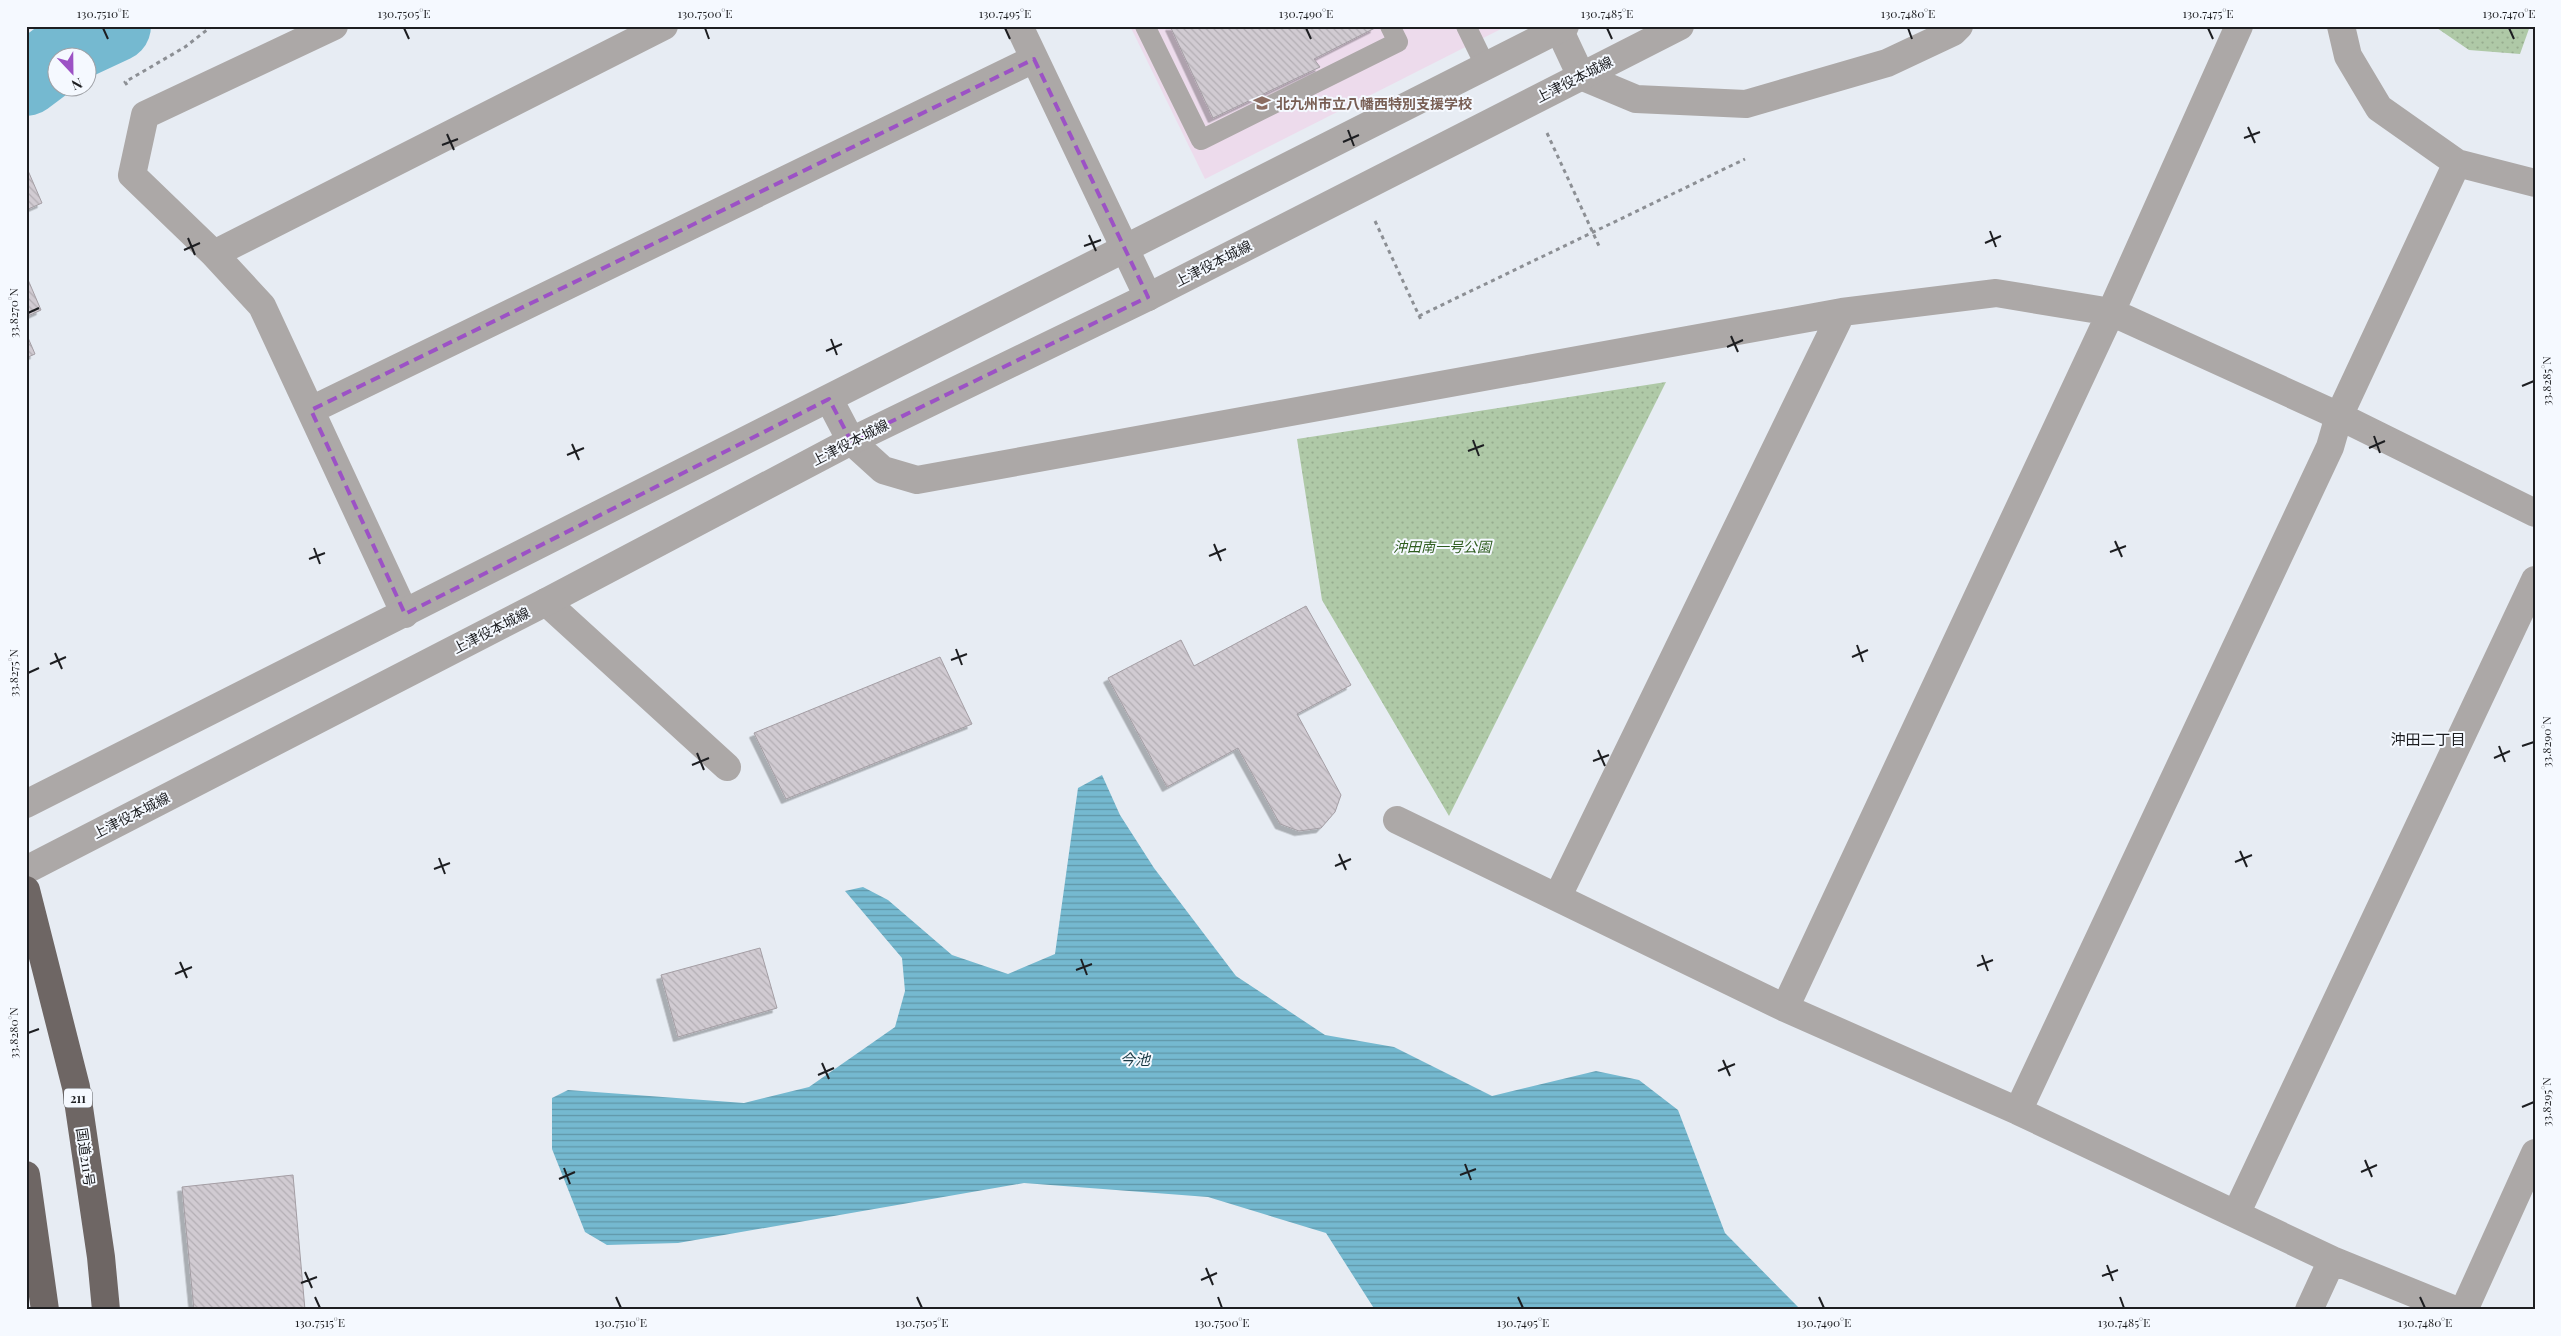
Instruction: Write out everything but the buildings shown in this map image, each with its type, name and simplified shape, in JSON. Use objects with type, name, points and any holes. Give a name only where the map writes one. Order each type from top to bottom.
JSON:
[{"type":"highway","name":"国道211号","points":[[26,890],[76,1087],[101,1256],[106,1310]]},
{"type":"highway","points":[[26,1175],[45,1310]]},
{"type":"street","points":[[334,26],[306,33],[145,116],[132,175],[214,254],[262,306],[405,614]]},
{"type":"street","points":[[214,254],[664,26]]},
{"type":"street","points":[[1019,26],[1148,297]]},
{"type":"street","name":"上津役本城線","points":[[26,870],[546,602],[851,441],[1148,297],[1680,26]]},
{"type":"street","points":[[26,804],[1562,28],[1581,76],[1636,99],[1746,104],[1887,63],[1953,32],[1959,26]]},
{"type":"street","points":[[1785,1008],[2112,312],[2239,26]]},
{"type":"street","points":[[2341,26],[2348,56],[2379,108],[2457,163],[2517,180],[2535,183]]},
{"type":"street","points":[[311,410],[1034,59]]},
{"type":"street","points":[[2018,1111],[2330,447],[2339,416],[2457,163]]},
{"type":"street","points":[[829,399],[851,441],[884,470],[917,480],[1842,312],[1996,293],[2112,312],[2339,416],[2535,513]]},
{"type":"street","points":[[1558,896],[1842,312]]},
{"type":"street","points":[[2236,1214],[2535,580]]},
{"type":"street","points":[[546,602],[727,766]]},
{"type":"street","points":[[1397,820],[1558,896],[1785,1008],[2018,1111],[2332,1260],[2455,1310]]},
{"type":"street","points":[[2464,1310],[2535,1153]]},
{"type":"street","points":[[2309,1310],[2332,1260]]},
{"type":"lane","points":[[1144,26],[1201,140],[1398,42],[1390,26]]},
{"type":"lane","points":[[1466,26],[1486,67]]},
{"type":"path","points":[[1547,133],[1599,246]]},
{"type":"path","points":[[1419,316],[1745,158]]},
{"type":"path","points":[[1374,220],[1422,322]]},
{"type":"highlighted area","points":[[1034,59],[1148,297],[851,441],[829,399],[405,614],[311,410]]},
{"type":"shaded area","name":"北九州市立八幡西特別支援学校","points":[[1130,26],[1507,26],[1205,179]]},
{"type":"green space","points":[[2434,26],[2530,26],[2520,54],[2469,50]]},
{"type":"green space","name":"沖田南一号公園","points":[[1666,382],[1449,816],[1322,600],[1297,439]]},
{"type":"water","name":"今池","points":[[1102,775],[1120,815],[1154,868],[1236,976],[1325,1035],[1394,1047],[1492,1096],[1596,1071],[1639,1080],[1678,1110],[1725,1233],[1801,1310],[1375,1310],[1326,1233],[1208,1197],[1024,1183],[678,1243],[607,1245],[585,1232],[552,1149],[552,1098],[568,1090],[744,1103],[809,1087],[895,1027],[905,991],[902,958],[845,891],[863,887],[888,900],[952,955],[1008,974],[1055,954],[1078,788]]},
{"type":"waterway","points":[[26,80],[70,47],[115,26]]},
{"type":"place","name":"北九州市立八幡西特別支援学校","points":[[1262,103]]},
{"type":"district","name":"沖田二丁目","points":[[2428,739]]}]
